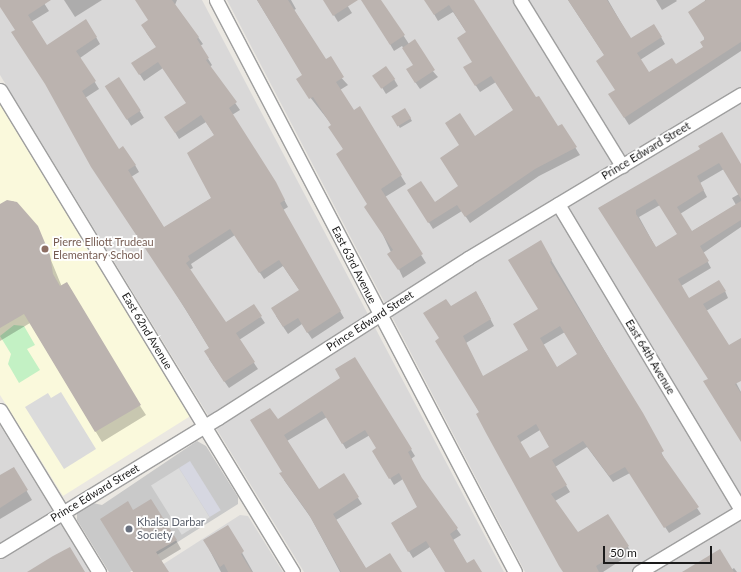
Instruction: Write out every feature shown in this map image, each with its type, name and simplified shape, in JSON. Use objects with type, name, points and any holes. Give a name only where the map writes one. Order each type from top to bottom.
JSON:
[{"type":"street","name":"East 63rd Avenue","points":[[216,0],[515,572]]},
{"type":"street","points":[[520,0],[622,166]]},
{"type":"street","name":"East 62nd Avenue","points":[[0,90],[293,572]]},
{"type":"street","name":"Prince Edward Street","points":[[0,551],[205,426],[558,204],[741,94]]},
{"type":"street","name":"East 64th Avenue","points":[[558,204],[741,510]]},
{"type":"street","points":[[0,410],[99,572]]},
{"type":"street","points":[[639,572],[741,510]]},
{"type":"shaded area","points":[[0,0],[202,0],[504,572],[304,572],[0,75]]},
{"type":"shaded area","points":[[227,0],[741,0],[741,572],[525,572]]},
{"type":"shaded area","name":"Pierre Elliott Trudeau Elementary School","points":[[0,103],[192,415],[63,496],[0,395]]},
{"type":"shaded area","points":[[61,392],[96,449],[64,469],[25,407],[48,393],[51,398]]},
{"type":"shaded area","points":[[0,425],[67,534],[90,572],[0,572]]},
{"type":"shaded area","points":[[197,441],[206,446],[238,497],[238,504],[130,572],[109,572],[77,520],[77,513],[93,503],[102,505]]},
{"type":"shaded area","points":[[190,461],[221,510],[210,517],[179,468]]},
{"type":"shaded area","points":[[179,468],[210,517],[182,535],[151,485]]},
{"type":"shaded area","points":[[240,515],[248,516],[283,572],[151,572]]},
{"type":"green space","points":[[14,325],[24,326],[35,345],[27,349],[40,370],[19,383],[8,364],[11,354],[0,336]]},
{"type":"building","points":[[0,0],[51,0],[28,15],[47,45],[86,19],[97,37],[76,51],[96,81],[82,91],[119,149],[123,146],[136,165],[128,170],[164,227],[211,198],[187,153],[214,135],[201,115],[175,133],[164,117],[186,103],[158,62],[139,75],[131,63],[156,47],[141,25],[148,20],[135,0],[172,0],[199,37],[197,39],[209,58],[206,60],[237,102],[229,108],[276,182],[285,200],[280,203],[341,311],[307,333],[298,318],[283,327],[271,308],[299,290],[279,260],[259,273],[230,229],[188,256],[190,260],[186,263],[226,322],[254,304],[262,316],[236,333],[255,362],[224,382],[204,351],[209,348],[186,310],[91,167],[45,84],[11,32],[15,30],[0,7]]},
{"type":"building","points":[[257,0],[288,0],[326,59],[331,56],[344,77],[336,82],[354,110],[360,106],[402,175],[381,189],[423,254],[398,270],[387,254],[393,250],[364,207],[367,204],[336,154],[343,149],[328,127],[331,125],[313,97],[309,99],[296,79],[302,75]]},
{"type":"building","points":[[323,0],[358,0],[333,16]]},
{"type":"building","points":[[361,0],[381,0],[405,35],[390,45]]},
{"type":"building","points":[[424,0],[474,0],[536,97],[539,96],[558,126],[562,124],[577,147],[535,169],[465,217],[457,205],[428,223],[407,190],[421,181],[435,202],[458,186],[440,158],[459,145],[445,123],[460,113],[475,136],[513,110],[491,76],[475,86],[463,67],[472,62],[457,38],[466,32],[449,5],[434,15]]},
{"type":"building","points":[[568,0],[607,0],[631,38],[654,24],[662,37],[637,53],[649,72],[672,58],[676,64],[703,47],[700,42],[705,39],[688,12],[706,0],[741,0],[741,42],[624,118],[608,94],[615,90],[596,61],[604,55]]},
{"type":"building","points":[[415,39],[435,70],[415,83],[406,69],[413,65],[402,48]]},
{"type":"building","points":[[386,66],[395,79],[381,89],[372,76]]},
{"type":"building","points":[[119,77],[141,111],[127,120],[105,86]]},
{"type":"building","points":[[405,108],[411,118],[397,127],[391,116]]},
{"type":"building","points":[[722,132],[741,164],[741,199],[719,163],[697,176],[704,190],[677,207],[692,231],[741,201],[741,220],[700,246],[709,261],[678,279],[689,298],[719,280],[726,291],[703,304],[729,345],[741,338],[741,381],[735,384],[741,393],[741,442],[703,381],[708,379],[598,208],[700,149],[698,146]],"holes":[[[655,199],[677,234],[656,247],[636,214],[636,210]]]},
{"type":"building","points":[[7,200],[17,202],[38,226],[50,255],[53,274],[60,286],[67,282],[141,405],[95,432],[24,314],[0,328],[0,204]]},
{"type":"building","points":[[541,240],[552,260],[550,262],[643,413],[664,451],[661,453],[699,507],[664,528],[625,467],[609,476],[583,441],[552,460],[567,485],[551,494],[578,532],[608,514],[629,546],[596,566],[599,572],[563,572],[476,414],[479,412],[435,341],[439,338],[423,313],[446,299],[451,306],[476,291],[491,319],[463,336],[483,376],[528,350],[513,324],[538,309],[508,260]],"holes":[[[560,326],[577,354],[557,367],[540,338]],[[536,424],[549,447],[530,458],[517,436]]]},
{"type":"building","points":[[355,357],[412,449],[408,452],[422,478],[458,528],[450,534],[467,563],[474,559],[482,572],[445,572],[426,541],[408,552],[391,523],[417,507],[399,473],[389,479],[372,451],[376,448],[365,430],[342,444],[322,411],[284,435],[319,489],[344,473],[359,497],[333,514],[366,568],[390,553],[402,572],[341,572],[308,513],[279,473],[282,472],[250,420],[270,408],[278,419],[340,378],[335,369]]},
{"type":"building","points":[[14,467],[28,490],[0,508],[0,475]]},
{"type":"building","name":"Khalsa Darbar Society","points":[[151,499],[177,540],[156,552],[169,572],[133,572],[100,519],[128,501],[133,510]]},
{"type":"building","points":[[228,525],[244,551],[241,554],[252,572],[228,572],[224,564],[220,567],[203,540]]},
{"type":"building","points":[[70,547],[85,572],[27,572],[53,556]]},
{"type":"building","points":[[720,549],[734,572],[682,572]]},
{"type":"place","name":"Pierre Elliott Trudeau Elementary School","points":[[45,249]]},
{"type":"place","name":"Khalsa Darbar Society","points":[[129,529]]}]
